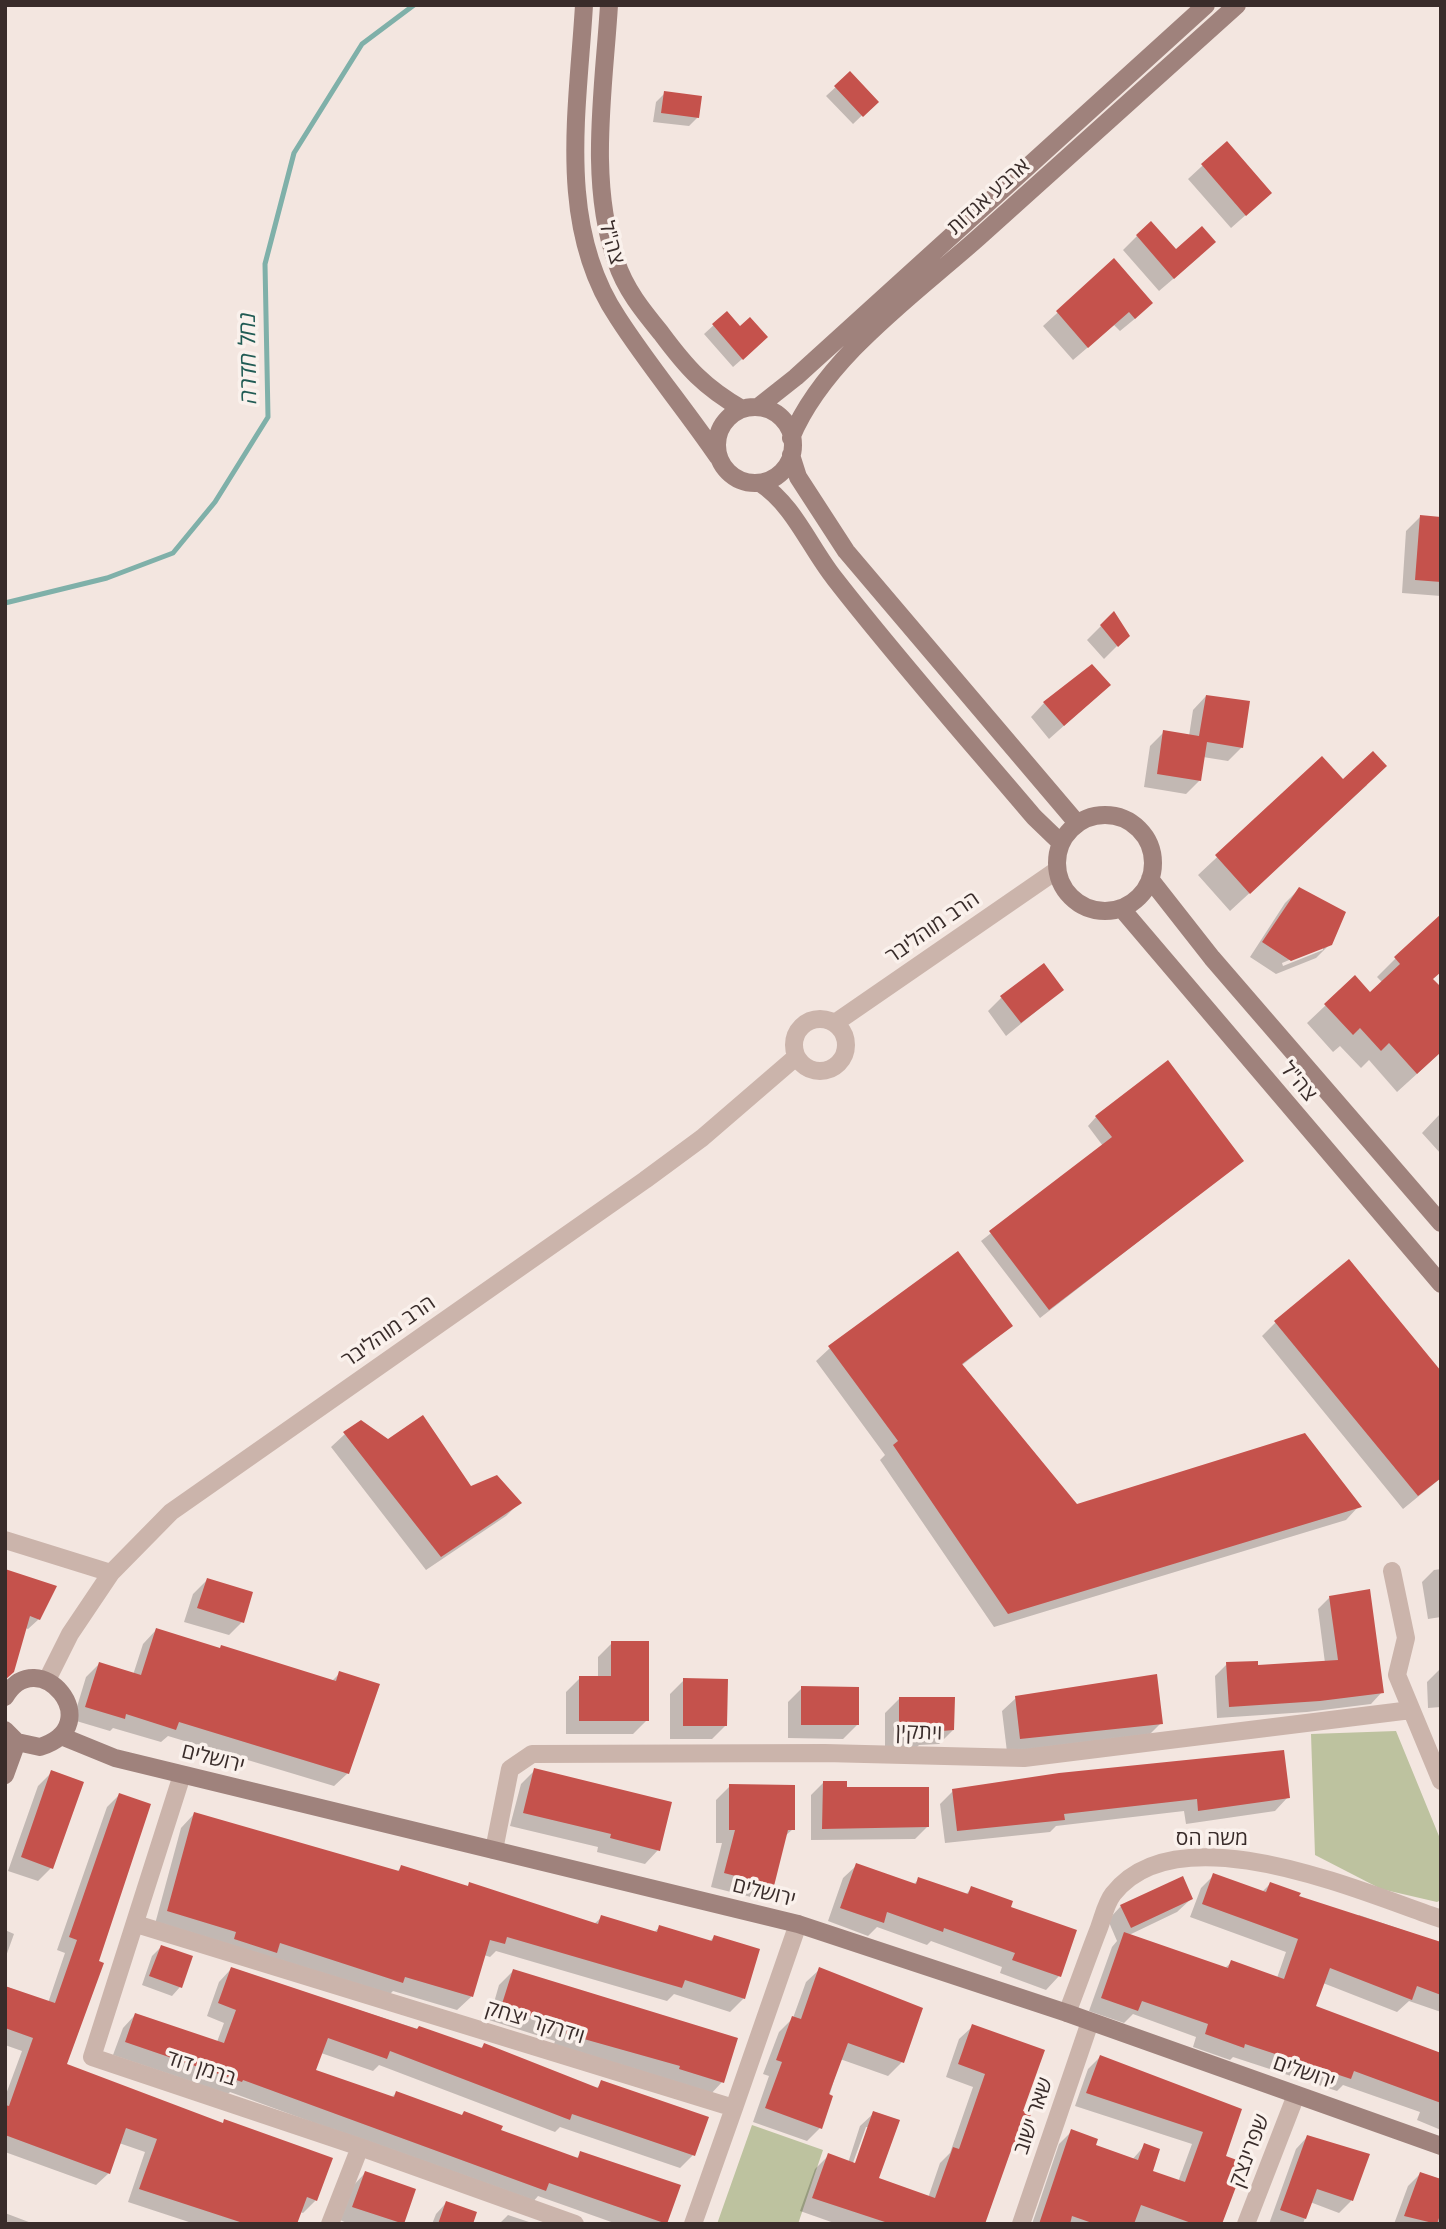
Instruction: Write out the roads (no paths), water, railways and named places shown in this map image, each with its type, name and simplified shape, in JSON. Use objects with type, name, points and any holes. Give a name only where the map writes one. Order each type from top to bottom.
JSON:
[{"type":"main road","name":"צה\"ל","points":[[584,5],[575,148],[576,195],[584,236],[598,280],[616,317],[718,457]]},
{"type":"main road","name":"צה\"ל","points":[[609,5],[601,187],[616,262],[634,299],[693,375],[711,391],[750,408]]},
{"type":"main road","name":"ארבע אגדות","points":[[750,408],[796,377],[1206,5]]},
{"type":"main road","name":"ארבע אגדות","points":[[791,447],[802,411],[821,386],[879,326],[1237,5]]},
{"type":"main road","points":[[791,447],[778,475],[760,482],[741,481],[731,475],[718,457],[719,433],[724,422],[750,408],[775,413],[784,421],[791,447],[798,477],[846,551],[1077,823]]},
{"type":"main road","points":[[760,482],[779,498],[833,577],[870,623],[1034,817],[1061,843]]},
{"type":"main road","points":[[1099,815],[1112,816],[1134,825],[1149,845],[1152,867],[1150,879],[1139,897],[1121,908],[1107,911],[1080,905],[1065,890],[1057,870],[1061,843],[1077,823],[1099,815]]},
{"type":"main road","name":"צה\"ל","points":[[1150,879],[1220,969],[1441,1223]]},
{"type":"main road","name":"צה\"ל","points":[[1121,908],[1441,1284]]},
{"type":"main road","points":[[5,1697],[26,1679],[47,1680],[64,1694],[69,1704],[67,1727],[61,1736],[40,1747],[11,1736],[5,1775]]},
{"type":"main road","name":"ירושלים","points":[[61,1736],[116,1758],[182,1775],[798,1924],[1067,2013],[1441,2146]]},
{"type":"street","name":"הרב מוהליבר","points":[[835,1023],[1057,870]]},
{"type":"street","points":[[818,1019],[835,1023],[845,1038],[844,1056],[832,1069],[816,1071],[801,1064],[796,1057],[794,1040],[803,1025],[818,1019]]},
{"type":"street","name":"הרב מוהליבר","points":[[47,1680],[69,1634],[111,1573],[171,1512],[645,1180],[702,1138],[796,1057]]},
{"type":"street","points":[[5,1540],[111,1573]]},
{"type":"street","points":[[1392,1571],[1406,1638],[1397,1675],[1441,1780]]},
{"type":"street","name":"ויתקין","points":[[494,1850],[510,1769],[532,1754],[825,1753],[1024,1758],[1410,1710]]},
{"type":"street","name":"ברמן דוד","points":[[182,1775],[92,2057],[360,2147],[575,2224]]},
{"type":"street","name":"משה הס","points":[[1067,2013],[1111,1896],[1125,1879],[1151,1865],[1184,1857],[1264,1863],[1441,1919]]},
{"type":"street","name":"וידרקר יצחק","points":[[136,1924],[734,2108]]},
{"type":"street","points":[[693,2224],[798,1924]]},
{"type":"street","name":"שאר ישוב","points":[[1021,2224],[1090,2022]]},
{"type":"street","name":"שפרינצק","points":[[1246,2224],[1296,2095]]},
{"type":"street","points":[[330,2224],[360,2147]]},
{"type":"waterway","name":"נחל חדרה","points":[[5,603],[107,578],[173,553],[215,502],[268,417],[265,264],[294,153],[362,44],[414,5]]}]
